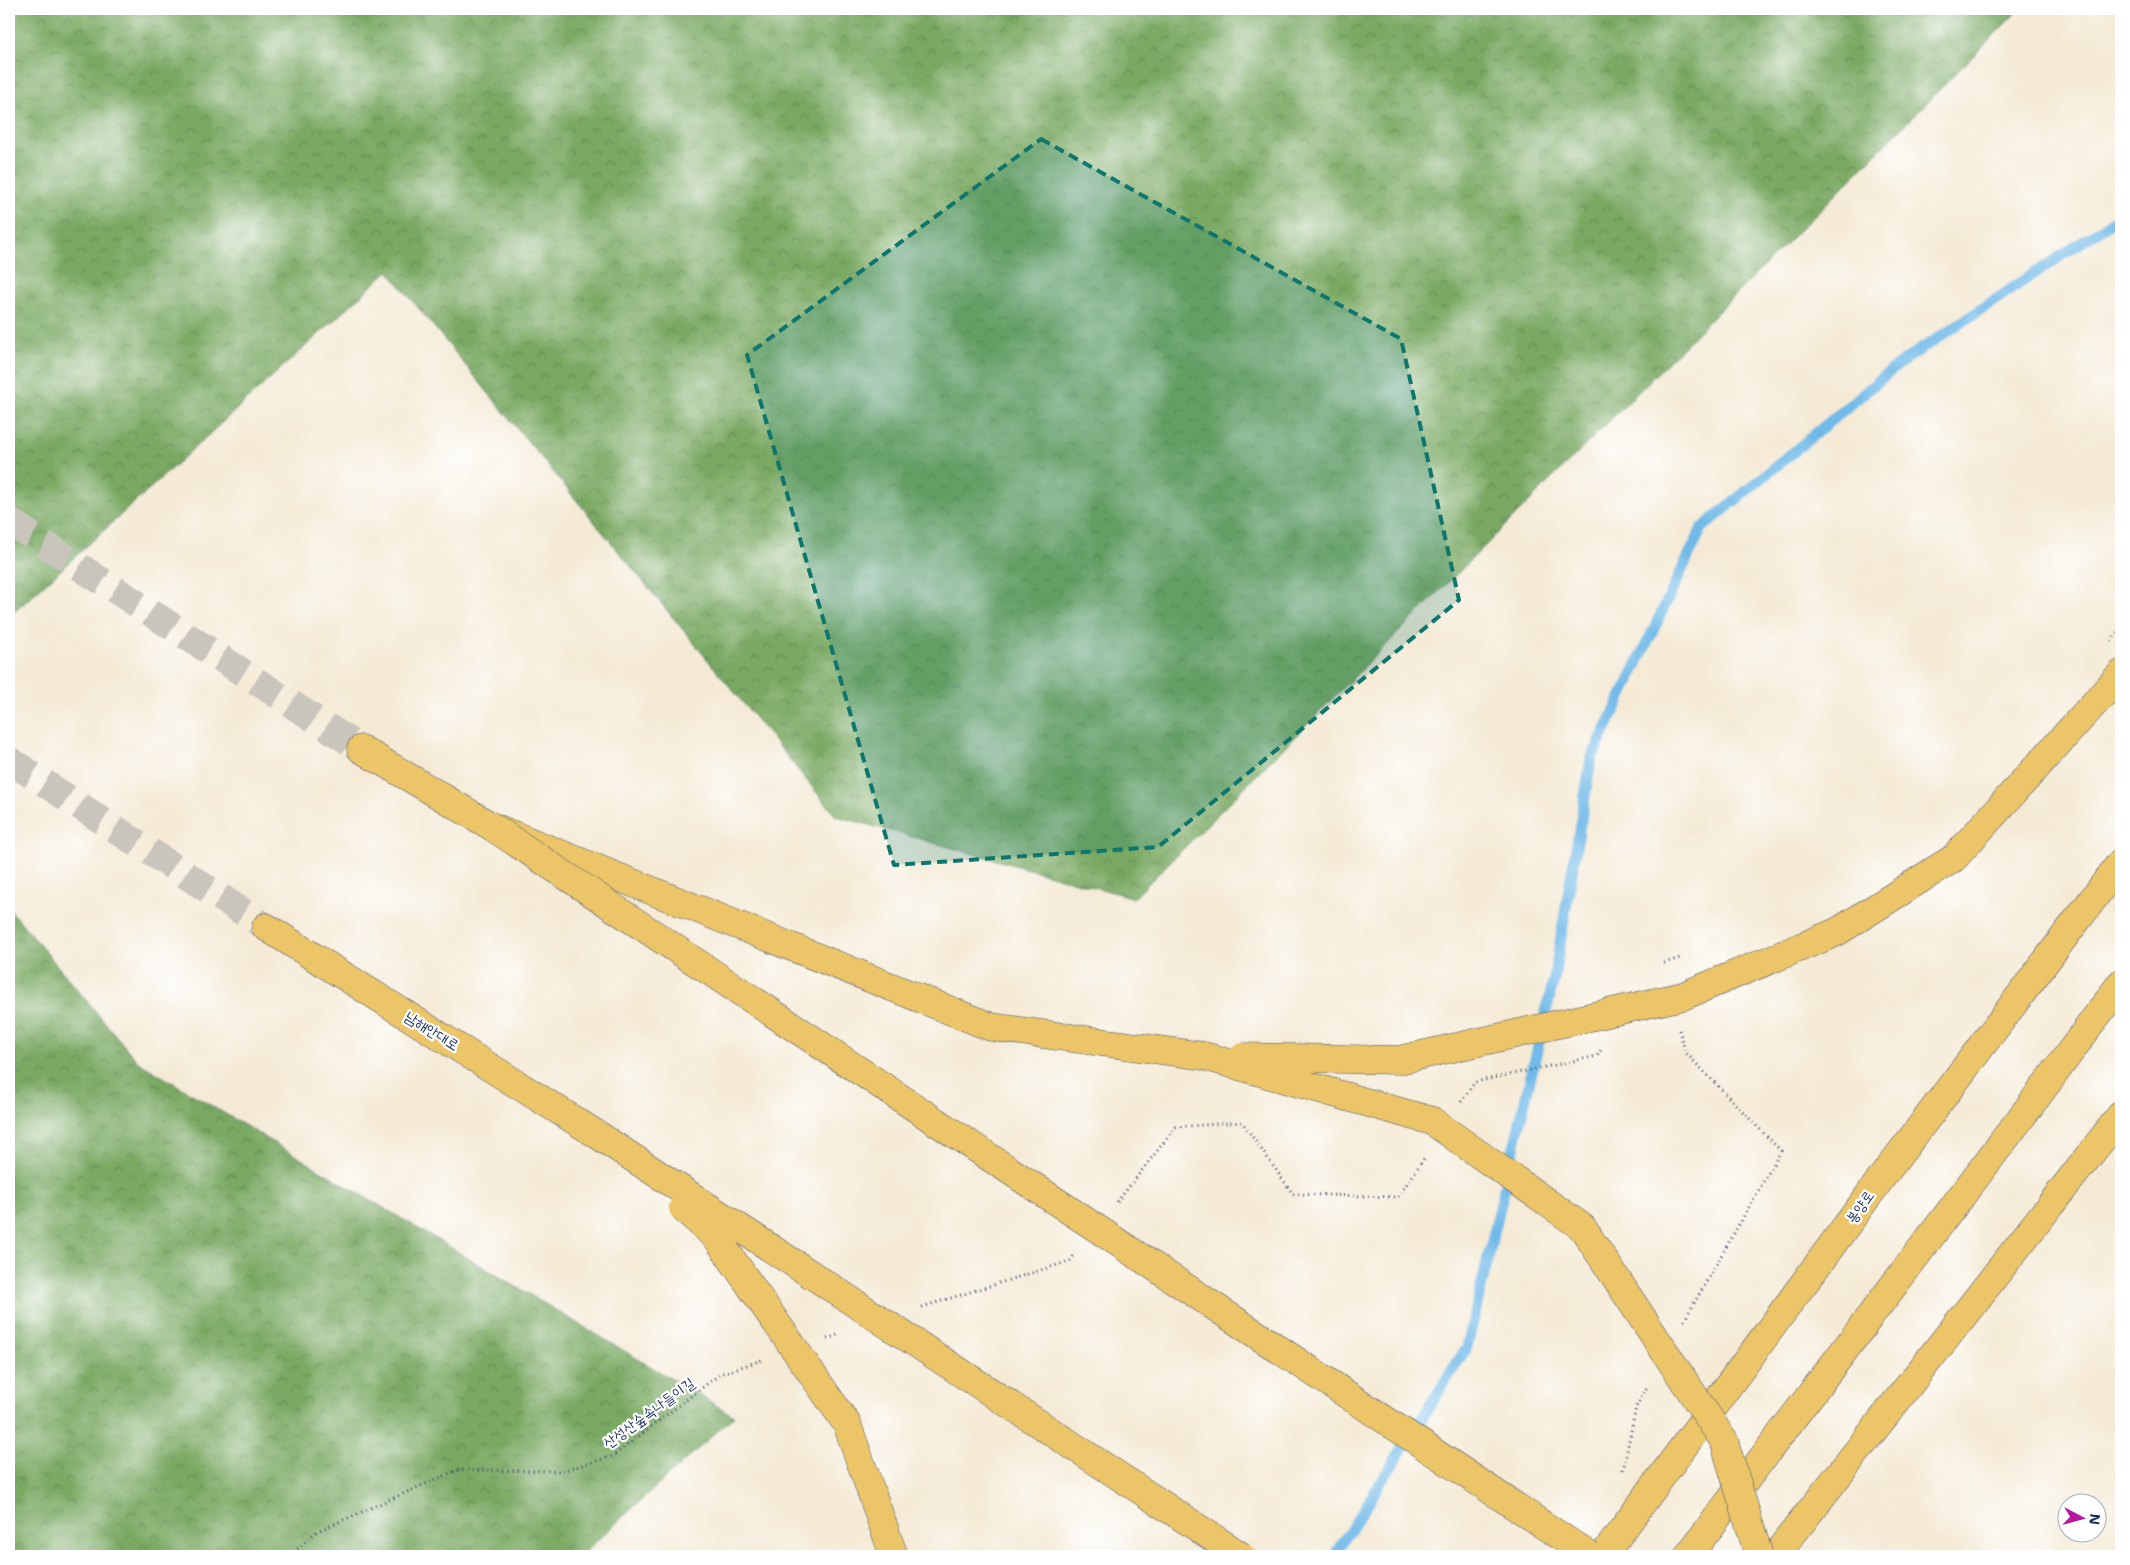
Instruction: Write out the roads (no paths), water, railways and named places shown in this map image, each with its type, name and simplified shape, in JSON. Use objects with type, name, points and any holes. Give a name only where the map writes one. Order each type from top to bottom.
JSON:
[{"type":"main road","points":[[491,826],[991,1027],[1204,1056],[1399,1060],[1683,996],[1828,936],[1954,858],[2121,674]]},
{"type":"main road","points":[[361,749],[491,826],[1590,1556]]},
{"type":"main road","name":"봉양로","points":[[1603,1556],[1883,1176],[2121,862]]},
{"type":"main road","name":"남해안대로","points":[[266,927],[598,1135]]},
{"type":"main road","points":[[1688,1556],[2121,983]]},
{"type":"main road","points":[[1204,1056],[1432,1121],[1582,1227],[1724,1441],[1759,1556]]},
{"type":"main road","points":[[1775,1556],[2121,1114]]},
{"type":"main road","points":[[598,1135],[717,1238],[723,1246],[848,1424],[894,1556]]},
{"type":"main road","points":[[598,1135],[1241,1556]]},
{"type":"waterway","points":[[1334,1556],[1467,1347],[1554,978],[1591,760],[1702,528],[1899,364],[2121,216]]},
{"type":"tunnel","points":[[9,521],[361,749]]},
{"type":"tunnel","points":[[9,760],[266,927]]}]
